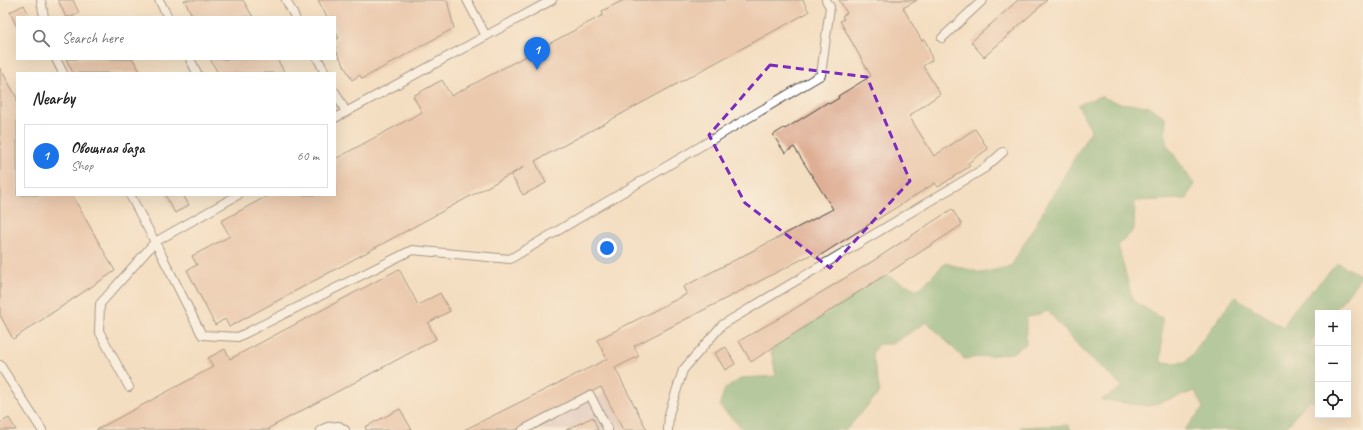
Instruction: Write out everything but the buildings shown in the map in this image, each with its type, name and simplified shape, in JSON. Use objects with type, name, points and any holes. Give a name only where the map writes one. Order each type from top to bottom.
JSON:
[{"type":"lane","points":[[41,0],[44,16]]},
{"type":"lane","points":[[159,0],[167,16]]},
{"type":"lane","points":[[286,0],[294,16]]},
{"type":"lane","points":[[467,0],[486,36]]},
{"type":"lane","points":[[336,117],[552,0]]},
{"type":"lane","points":[[131,196],[202,336],[238,337],[412,250],[510,259],[821,75],[830,7],[826,0]]},
{"type":"lane","points":[[942,38],[983,0]]},
{"type":"lane","points":[[57,60],[63,72]]},
{"type":"lane","points":[[190,60],[196,72]]},
{"type":"lane","points":[[318,60],[324,72]]},
{"type":"lane","points":[[336,94],[346,112]]},
{"type":"lane","points":[[668,430],[669,414],[683,370],[722,325],[985,168],[1003,152]]},
{"type":"lane","points":[[129,387],[99,331],[100,304],[155,242],[236,196]]},
{"type":"lane","points":[[0,365],[42,430]]},
{"type":"lane","points":[[523,430],[590,395],[608,430]]},
{"type":"lane","points":[[321,430],[327,427],[339,426],[345,430]]},
{"type":"highlighted area","points":[[770,65],[867,77],[910,181],[830,268],[745,203],[709,135]]},
{"type":"shaded area","points":[[623,382],[649,430],[540,430]]},
{"type":"green space","points":[[1100,96],[1118,103],[1148,106],[1165,117],[1166,143],[1194,184],[1187,199],[1135,201],[1134,230],[1118,245],[1133,301],[1162,318],[1161,363],[1186,362],[1235,297],[1283,327],[1294,309],[1338,263],[1362,276],[1335,310],[1315,310],[1315,337],[1310,343],[1315,347],[1315,401],[1308,401],[1284,430],[1184,430],[1203,408],[1195,391],[1149,406],[1101,400],[1123,387],[1082,350],[1048,311],[1026,318],[1026,344],[1012,353],[964,359],[927,322],[892,344],[878,344],[872,353],[880,392],[846,430],[744,430],[719,406],[725,389],[742,378],[776,376],[770,345],[868,283],[888,276],[918,290],[945,263],[982,273],[1011,266],[1091,130],[1078,105]]},
{"type":"green space","points":[[1069,425],[1071,430],[1019,430],[1021,427]]},
{"type":"place","name":"Овощная база","points":[[537,70]]}]
